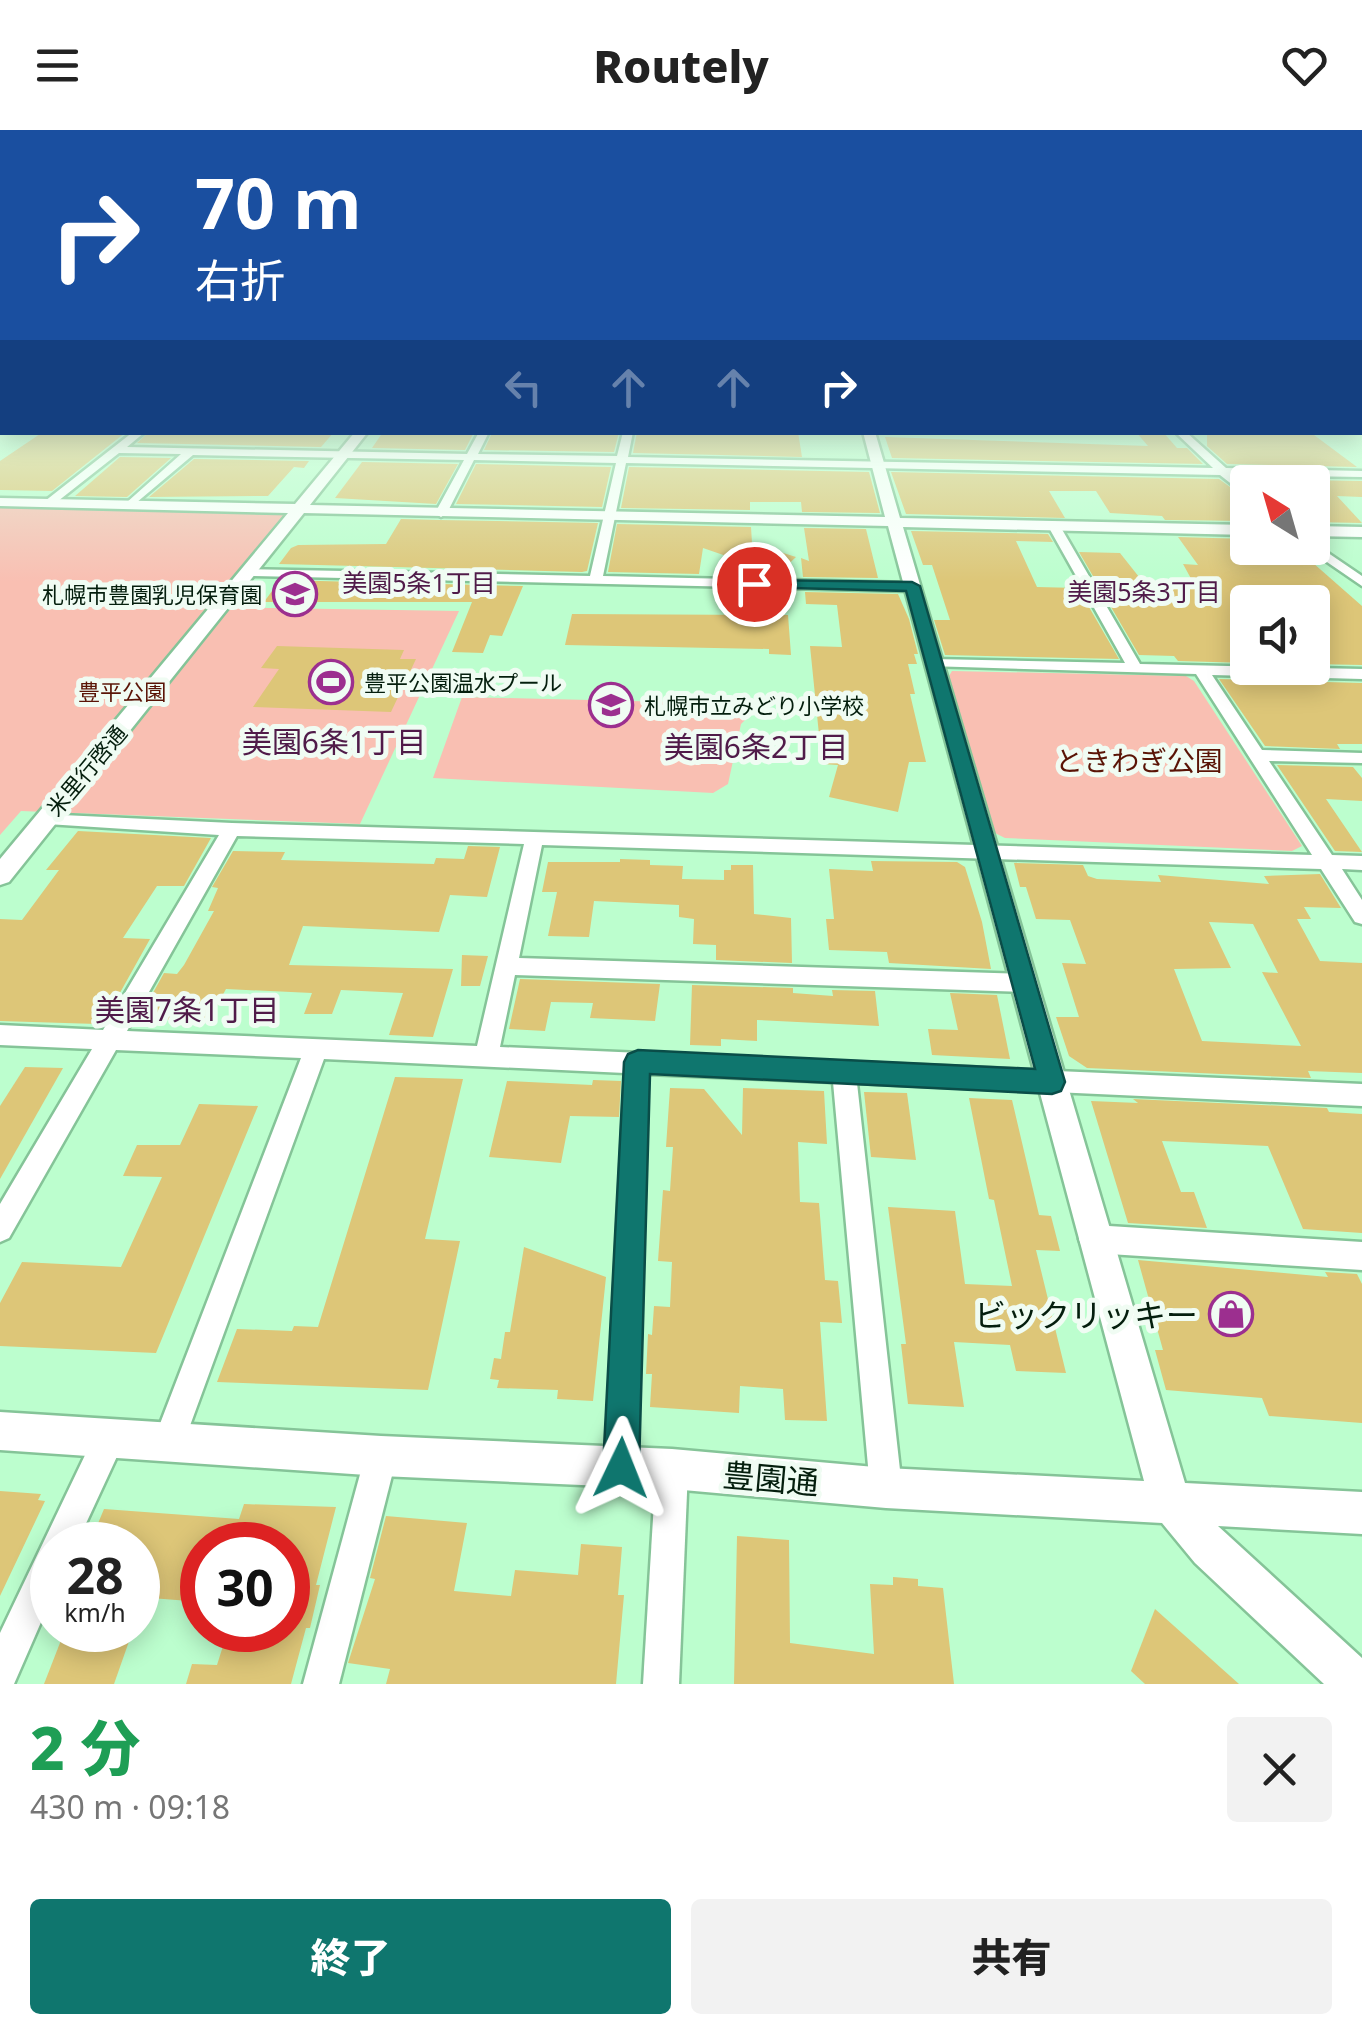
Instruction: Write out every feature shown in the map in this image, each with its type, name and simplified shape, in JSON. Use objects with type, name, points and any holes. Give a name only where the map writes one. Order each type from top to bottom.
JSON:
[{"type":"street","points":[[49,504],[134,438]]},
{"type":"street","name":"米里行啓通","points":[[0,876],[357,438]]},
{"type":"street","points":[[441,513],[481,438]]},
{"type":"street","points":[[595,582],[627,438]]},
{"type":"street","points":[[870,438],[1093,1239],[1170,1501],[1210,1548],[1358,1684]]},
{"type":"street","points":[[1186,438],[1230,477]]},
{"type":"street","points":[[119,450],[1362,474]]},
{"type":"street","points":[[130,506],[190,451]]},
{"type":"street","points":[[0,502],[1230,530]]},
{"type":"street","points":[[1054,526],[1136,669]]},
{"type":"street","points":[[1330,531],[1362,532]]},
{"type":"street","points":[[1330,559],[1362,582]]},
{"type":"street","points":[[251,572],[912,586]]},
{"type":"street","points":[[933,663],[1361,676]]},
{"type":"street","points":[[1201,670],[1362,916]]},
{"type":"street","points":[[1255,756],[1362,758]]},
{"type":"street","points":[[47,818],[232,829],[1362,864]]},
{"type":"street","points":[[0,1229],[232,829]]},
{"type":"street","points":[[486,1058],[535,836]]},
{"type":"street","points":[[507,966],[1024,983]]},
{"type":"street","points":[[0,1034],[1362,1095]]},
{"type":"street","points":[[168,1442],[316,1049]]},
{"type":"street","points":[[621,1468],[638,1062]]},
{"type":"street","points":[[844,1070],[886,1488]]},
{"type":"street","points":[[1093,1239],[1362,1256]]},
{"type":"street","name":"豊園通","points":[[0,1431],[381,1456],[672,1469],[886,1488],[1362,1513]]},
{"type":"street","points":[[71,1522],[109,1439]]},
{"type":"street","points":[[321,1684],[381,1456]]},
{"type":"street","points":[[661,1684],[672,1469]]},
{"type":"street","points":[[0,1673],[30,1608]]},
{"type":"green space","name":"豊平公園","points":[[0,505],[289,513],[214,607],[459,611],[360,824],[21,811],[0,835]]},
{"type":"green space","name":"ときわぎ公園","points":[[952,671],[1186,676],[1194,681],[1302,846],[1292,851],[1005,838],[993,832],[946,681]]},
{"type":"green space","points":[[462,697],[753,704],[755,710],[741,724],[728,784],[713,793],[433,778]]},
{"type":"building","points":[[35,438],[119,438],[52,491],[0,490],[0,461]]},
{"type":"building","points":[[143,438],[329,438],[321,447],[137,443]]},
{"type":"building","points":[[379,438],[471,438],[465,450],[372,448]]},
{"type":"building","points":[[490,438],[618,438],[614,452],[484,450]]},
{"type":"building","points":[[636,438],[799,438],[802,457],[633,453]]},
{"type":"building","points":[[885,438],[900,438],[1148,446],[1141,438],[1168,438],[1177,448],[1187,448],[1203,464],[892,458]]},
{"type":"building","points":[[1207,438],[1317,438],[1357,467],[1330,465],[1227,464],[1207,446]]},
{"type":"building","points":[[120,457],[171,458],[127,497],[75,496]]},
{"type":"building","points":[[194,459],[309,461],[304,468],[294,467],[268,496],[149,497]]},
{"type":"building","points":[[362,462],[458,464],[436,504],[335,498]]},
{"type":"building","points":[[476,464],[611,467],[602,507],[456,504]]},
{"type":"building","points":[[629,467],[869,472],[880,513],[802,512],[801,502],[750,502],[750,510],[621,508]]},
{"type":"building","points":[[891,472],[1219,479],[1230,487],[1230,521],[1165,520],[1162,516],[1110,513],[1096,491],[1049,491],[1065,518],[906,514]]},
{"type":"building","points":[[1330,480],[1362,481],[1362,497],[1337,496],[1362,523],[1330,522]]},
{"type":"building","points":[[401,519],[598,523],[587,571],[582,572],[279,564],[298,545],[386,544]]},
{"type":"building","points":[[617,524],[751,527],[752,543],[796,557],[779,573],[703,548],[699,574],[608,572]]},
{"type":"building","points":[[804,528],[866,529],[878,578],[803,577],[801,558],[809,561]]},
{"type":"building","points":[[911,531],[1048,534],[1053,542],[1016,541],[1037,587],[1078,588],[1119,659],[945,655],[934,620],[950,620],[932,565],[923,565]]},
{"type":"building","points":[[1178,537],[1230,538],[1230,565],[1315,565],[1362,606],[1362,665],[1330,664],[1330,585],[1230,585],[1230,662],[1139,655],[1079,552],[1120,553],[1143,582],[1194,584],[1183,564],[1198,565]]},
{"type":"building","points":[[280,580],[523,586],[502,636],[490,635],[483,653],[452,652],[472,602],[264,602]]},
{"type":"building","points":[[805,592],[898,594],[909,619],[918,654],[914,654],[917,664],[908,664],[915,694],[910,694],[926,762],[909,762],[898,812],[829,797],[838,765],[822,764],[810,646],[842,647],[837,605],[806,604]]},
{"type":"building","points":[[572,614],[788,615],[791,655],[769,654],[769,649],[565,645]]},
{"type":"building","points":[[277,646],[404,650],[400,659],[416,659],[391,712],[253,707],[279,669],[261,668]]},
{"type":"building","points":[[1219,679],[1230,679],[1230,685],[1362,683],[1362,744],[1337,744],[1340,749],[1265,746]]},
{"type":"building","points":[[1277,765],[1353,767],[1362,778],[1362,801],[1326,799],[1362,852],[1335,851]]},
{"type":"building","points":[[78,831],[211,838],[184,886],[157,886],[123,938],[150,939],[107,1016],[97,1024],[0,1021],[0,919],[22,920],[59,870],[46,870]]},
{"type":"building","points":[[468,846],[500,847],[487,897],[450,895],[439,932],[303,926],[289,965],[453,969],[433,1037],[389,1035],[403,993],[341,990],[332,1014],[304,1014],[312,993],[226,989],[213,1013],[208,1013],[203,1022],[139,1018],[164,973],[177,974],[184,965],[214,911],[208,911],[218,888],[212,887],[233,851],[285,852],[281,860],[434,864],[436,858],[464,859]]},
{"type":"building","points":[[620,859],[683,866],[682,879],[724,880],[724,870],[731,870],[731,865],[753,865],[754,914],[791,918],[792,963],[716,960],[716,945],[693,944],[694,919],[679,917],[679,905],[594,901],[589,937],[548,936],[557,892],[542,892],[548,862]]},
{"type":"building","points":[[871,861],[957,862],[965,867],[991,969],[889,963],[887,952],[829,950],[826,919],[834,919],[829,869],[873,871]]},
{"type":"building","points":[[1014,863],[1083,865],[1088,876],[1097,879],[1161,882],[1158,875],[1269,884],[1264,876],[1320,874],[1341,908],[1304,907],[1311,919],[1297,919],[1320,961],[1362,963],[1362,1073],[1308,1071],[1311,1078],[1087,1068],[1069,1056],[1056,1017],[1079,1017],[1062,963],[1086,964],[1070,920],[1036,919],[1026,887],[1020,887]],"holes":[[[1209,922],[1253,924],[1278,973],[1262,972],[1301,1046],[1202,1041],[1174,969],[1231,968]]]},
{"type":"building","points":[[462,955],[488,956],[480,986],[461,986]]},
{"type":"building","points":[[520,979],[660,984],[655,1021],[590,1018],[593,1003],[551,1002],[545,1031],[509,1029]]},
{"type":"building","points":[[692,985],[793,988],[793,993],[833,996],[832,990],[875,991],[879,1026],[757,1020],[757,1041],[721,1039],[721,1046],[690,1045]]},
{"type":"building","points":[[950,993],[997,995],[1010,1059],[932,1055],[928,1029],[958,1030]]},
{"type":"building","points":[[25,1067],[63,1068],[0,1179],[0,1106]]},
{"type":"building","points":[[395,1077],[463,1079],[425,1239],[460,1241],[428,1390],[217,1382],[237,1329],[292,1331],[294,1326],[318,1327]]},
{"type":"building","points":[[593,1080],[621,1081],[619,1117],[570,1116],[561,1163],[489,1157],[507,1081],[592,1085]]},
{"type":"building","points":[[670,1088],[704,1089],[742,1135],[743,1088],[824,1091],[827,1144],[798,1142],[800,1202],[819,1203],[825,1280],[838,1281],[842,1323],[820,1322],[827,1421],[785,1420],[783,1389],[740,1386],[739,1413],[650,1407],[652,1374],[646,1374],[648,1334],[652,1335],[654,1306],[670,1307],[672,1262],[658,1261],[663,1190],[670,1191],[673,1147],[666,1147]]},
{"type":"building","points":[[864,1092],[907,1093],[916,1160],[871,1157]]},
{"type":"building","points":[[969,1098],[1012,1100],[1039,1215],[1051,1216],[1060,1251],[1036,1250],[1066,1373],[1016,1371],[1010,1345],[954,1342],[964,1407],[908,1404],[901,1344],[906,1344],[888,1207],[955,1211],[965,1284],[1012,1286],[994,1200],[989,1199]]},
{"type":"building","points":[[1133,1099],[1327,1108],[1329,1112],[1362,1114],[1362,1233],[1303,1229],[1268,1146],[1162,1141],[1181,1192],[1194,1192],[1207,1228],[1128,1223],[1091,1101],[1138,1103]]},
{"type":"building","points":[[199,1104],[258,1106],[156,1353],[0,1346],[0,1303],[22,1262],[121,1267],[162,1177],[123,1176],[137,1145],[180,1145]]},
{"type":"building","points":[[524,1247],[606,1277],[593,1401],[557,1399],[558,1390],[497,1388],[499,1380],[490,1379],[494,1358],[501,1359],[505,1332],[510,1332]]},
{"type":"building","points":[[1138,1260],[1328,1277],[1325,1272],[1357,1274],[1362,1284],[1362,1423],[1269,1416],[1262,1398],[1166,1390],[1155,1350],[1163,1350]]},
{"type":"building","points":[[0,1491],[41,1494],[38,1500],[45,1501],[35,1522],[30,1522],[30,1533],[0,1596]]},
{"type":"building","points":[[244,1504],[336,1507],[316,1585],[320,1585],[310,1628],[310,1522],[180,1522],[180,1600],[160,1599],[160,1522],[99,1522],[104,1509],[239,1519]]},
{"type":"building","points":[[386,1516],[467,1523],[454,1591],[511,1596],[515,1570],[578,1575],[581,1544],[622,1547],[618,1595],[624,1595],[616,1684],[386,1684],[390,1669],[348,1663],[375,1579],[370,1578]]},
{"type":"building","points":[[737,1536],[789,1540],[790,1643],[874,1654],[870,1584],[893,1585],[893,1577],[918,1579],[918,1586],[943,1588],[954,1684],[734,1684]]},
{"type":"building","points":[[1155,1609],[1239,1684],[1145,1684],[1131,1671]]},
{"type":"building","points":[[56,1652],[125,1652],[114,1684],[44,1684]]},
{"type":"building","points":[[221,1652],[300,1652],[291,1684],[186,1684],[192,1664],[217,1665]]},
{"type":"place","name":"札幌市豊園乳児保育園","points":[[295,594]]},
{"type":"place","name":"豊平公園温水プール","points":[[331,682]]},
{"type":"place","name":"札幌市立みどり小学校","points":[[611,705]]},
{"type":"place","name":"ビックリッキー","points":[[1231,1314]]},
{"type":"district","name":"美園5条1丁目","points":[[419,582]]},
{"type":"district","name":"美園5条3丁目","points":[[1144,591]]},
{"type":"district","name":"美園6条1丁目","points":[[334,741]]},
{"type":"district","name":"美園6条2丁目","points":[[756,746]]},
{"type":"district","name":"美園7条1丁目","points":[[187,1009]]},
{"type":"route","points":[[621,1468],[638,1062],[1052,1082],[912,586],[754,584]]}]
